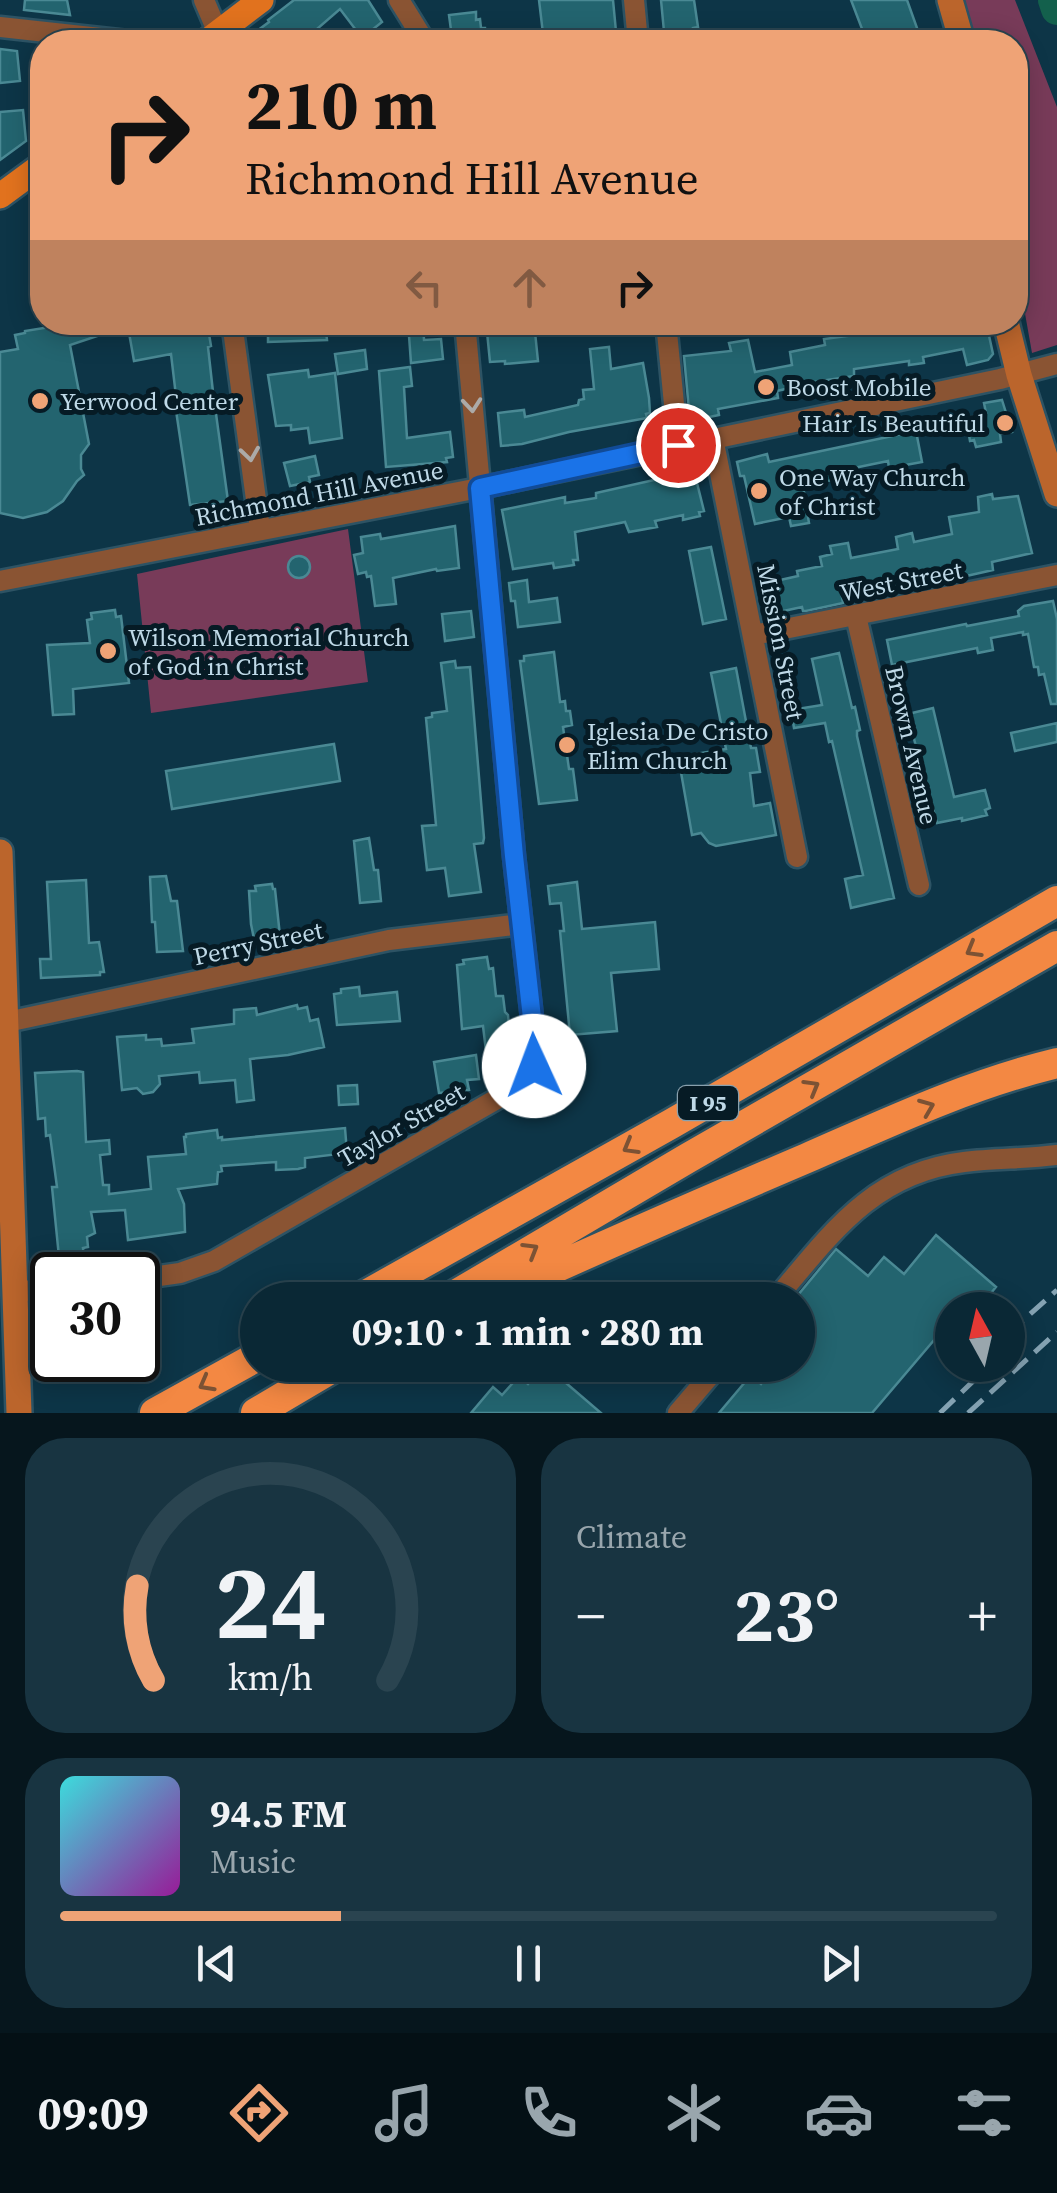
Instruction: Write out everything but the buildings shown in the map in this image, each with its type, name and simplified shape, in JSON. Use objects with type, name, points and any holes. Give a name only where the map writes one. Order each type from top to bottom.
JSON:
[{"type":"highway","name":"I 95","points":[[389,1282],[1057,901]]},
{"type":"highway","name":"I 95","points":[[478,1282],[1057,946]]},
{"type":"highway","points":[[524,1282],[901,1117],[984,1084],[1057,1063]]},
{"type":"highway","points":[[155,1413],[240,1366]]},
{"type":"highway","points":[[256,1413],[311,1382]]},
{"type":"main road","points":[[222,30],[261,0]]},
{"type":"main road","points":[[950,0],[959,30]]},
{"type":"main road","points":[[0,196],[30,174]]},
{"type":"main road","points":[[1009,335],[1057,494]]},
{"type":"main road","points":[[0,852],[7,1022],[4,1134],[14,1292],[9,1385],[19,1413]]},
{"type":"street","points":[[204,0],[210,30]]},
{"type":"street","points":[[399,0],[418,30]]},
{"type":"street","points":[[634,0],[637,30]]},
{"type":"street","points":[[0,27],[30,30]]},
{"type":"street","points":[[234,335],[260,529]]},
{"type":"street","name":"Taylor Street","points":[[160,1276],[214,1261],[522,1084],[536,1057],[466,335]]},
{"type":"street","points":[[667,335],[678,445]]},
{"type":"street","name":"Richmond Hill Avenue","points":[[0,581],[480,488],[1057,364]]},
{"type":"street","name":"Mission Street","points":[[713,438],[797,856]]},
{"type":"street","name":"West Street","points":[[754,634],[1057,575]]},
{"type":"street","name":"Brown Avenue","points":[[856,616],[919,885]]},
{"type":"street","name":"Perry Street","points":[[7,1022],[390,940],[521,924]]},
{"type":"street","points":[[790,1282],[845,1218],[898,1182],[926,1170],[963,1162],[1057,1154]]},
{"type":"street","points":[[14,1292],[30,1290]]},
{"type":"street","points":[[678,1413],[704,1382]]},
{"type":"shaded area","points":[[964,0],[1015,0],[1027,30],[973,30]]},
{"type":"shaded area","points":[[1028,33],[1057,107],[1057,345],[1032,353],[1028,330]]},
{"type":"shaded area","points":[[348,529],[368,682],[151,713],[137,574]]},
{"type":"waterway","points":[[1054,0],[1057,9]]},
{"type":"railway","points":[[1025,1319],[1057,1290]]},
{"type":"railway","points":[[968,1413],[1057,1332]]},
{"type":"railway","points":[[940,1413],[972,1382]]},
{"type":"place","name":"Boost Mobile","points":[[766,387]]},
{"type":"place","name":"Yerwood Center","points":[[40,401]]},
{"type":"place","name":"Hair Is Beautiful","points":[[1005,423]]},
{"type":"place","name":"One Way Church of Christ","points":[[759,491]]},
{"type":"place","name":"Wilson Memorial Church of God in Christ","points":[[108,651]]},
{"type":"place","name":"Iglesia De Cristo Elim Church","points":[[567,745]]},
{"type":"route","points":[[534,1066],[480,488],[678,445]]}]
